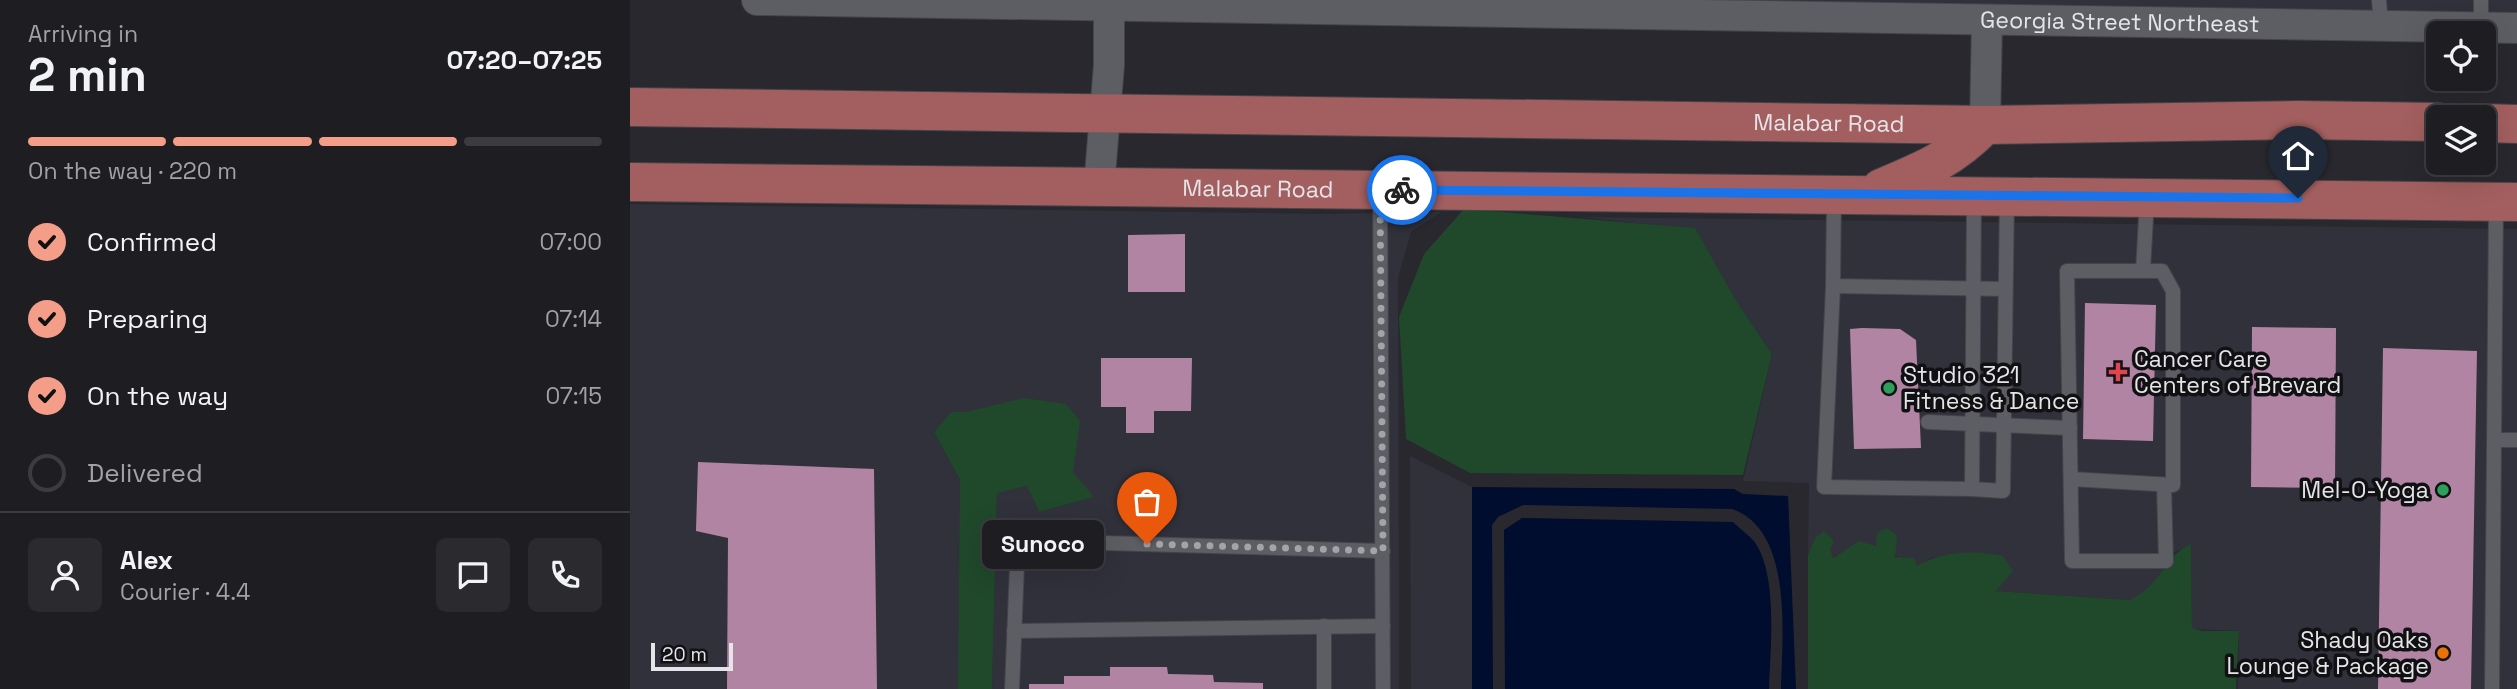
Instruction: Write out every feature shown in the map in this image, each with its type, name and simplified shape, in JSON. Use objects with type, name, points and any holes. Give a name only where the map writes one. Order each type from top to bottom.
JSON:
[{"type":"main road","name":"Malabar Road","points":[[630,107],[1985,125],[2298,120],[2426,122]]},
{"type":"main road","points":[[2496,123],[2517,124]]},
{"type":"main road","points":[[1850,194],[1936,166],[1961,150],[1985,125]]},
{"type":"main road","name":"Malabar Road","points":[[630,182],[2506,201]]},
{"type":"street","name":"Georgia Street Northeast","points":[[757,0],[1954,10],[2006,13],[2481,14],[2517,28]]},
{"type":"street","points":[[1099,187],[1109,2]]},
{"type":"street","points":[[1985,125],[2006,13]]},
{"type":"lane","points":[[1380,189],[1383,689]]},
{"type":"lane","points":[[1850,194],[1833,286],[1824,487],[2003,491],[2005,289],[1990,195]]},
{"type":"lane","points":[[1972,489],[1974,288],[1990,195]]},
{"type":"lane","points":[[2143,271],[2147,197]]},
{"type":"lane","points":[[2492,689],[2495,440],[2506,201]]},
{"type":"lane","points":[[2071,479],[2173,485],[2173,291],[2162,271],[2067,271],[2072,561],[2166,561],[2164,485]]},
{"type":"lane","points":[[1833,286],[2005,289]]},
{"type":"lane","points":[[1928,422],[2070,428]]},
{"type":"lane","points":[[2495,440],[2517,440]]},
{"type":"lane","points":[[1012,689],[1018,541],[1050,532],[1069,542],[1383,551]]},
{"type":"lane","points":[[1324,626],[1324,689]]},
{"type":"lane","points":[[1014,631],[1383,626]]},
{"type":"shaded area","points":[[1520,0],[2517,0],[2517,12],[2338,12]]},
{"type":"shaded area","points":[[630,204],[1320,214],[1441,212],[1411,232],[1398,278],[1399,689],[992,689],[997,492],[1027,486],[1039,512],[1094,497],[966,412],[951,412],[934,432],[960,480],[962,689],[630,689]]},
{"type":"shaded area","points":[[1579,217],[2517,229],[2517,689],[2238,689],[2239,631],[2192,629],[2191,545],[2175,552],[2149,591],[2131,600],[1995,591],[1989,553],[1931,558],[1917,566],[1876,546],[1859,542],[1832,558],[1830,549],[1815,538],[1808,555],[1809,483],[1743,481],[1772,354],[1737,302],[1695,229]]},
{"type":"shaded area","points":[[1410,456],[1472,487],[1472,689],[1411,689]]},
{"type":"green space","points":[[1464,209],[1695,228],[1737,302],[1772,354],[1743,475],[1470,473],[1406,439],[1399,317],[1424,254]]},
{"type":"green space","points":[[1024,398],[1066,404],[1080,421],[1073,472],[1094,497],[1039,512],[1027,486],[997,493],[992,689],[958,689],[960,480],[934,432],[951,412],[966,412]]},
{"type":"green space","points":[[1887,528],[1897,535],[1895,557],[1914,558],[1917,566],[1937,557],[1959,553],[2003,556],[2013,571],[1996,591],[2130,600],[2150,585],[2181,549],[2191,544],[2192,628],[2203,631],[2239,631],[2236,689],[1808,689],[1808,555],[1815,538],[1824,531],[1834,541],[1830,549],[1833,558],[1859,541],[1876,546],[1877,533]]},
{"type":"water","points":[[1472,487],[1734,489],[1743,494],[1788,496],[1796,689],[1781,689],[1780,588],[1775,562],[1766,539],[1752,521],[1732,509],[1523,505],[1498,517],[1492,525],[1493,689],[1472,689]]},
{"type":"water","points":[[1522,518],[1733,522],[1753,540],[1767,571],[1771,612],[1769,689],[1505,689],[1504,530]]},
{"type":"building","points":[[1185,234],[1185,292],[1128,292],[1128,235]]},
{"type":"building","points":[[2085,303],[2156,305],[2153,441],[2083,439]]},
{"type":"building","points":[[2252,327],[2336,328],[2335,488],[2251,487]]},
{"type":"building","points":[[1850,329],[1900,329],[1916,340],[1921,448],[1854,449]]},
{"type":"building","points":[[2383,348],[2477,351],[2471,689],[2378,689]]},
{"type":"building","points":[[1101,358],[1192,358],[1191,411],[1154,411],[1154,433],[1126,433],[1126,407],[1101,407]]},
{"type":"building","points":[[698,462],[874,469],[877,689],[727,689],[728,538],[696,531]]},
{"type":"building","points":[[1110,667],[1167,667],[1168,674],[1213,675],[1214,682],[1263,683],[1263,689],[1029,689],[1029,684],[1064,684],[1064,676],[1110,676]]},
{"type":"way so far","points":[[1147,544],[1383,551],[1380,189],[1402,190]]},
{"type":"place","name":"Cancer Care Centers of Brevard","points":[[2118,372]]},
{"type":"place","name":"Studio 321 Fitness & Dance","points":[[1889,388]]},
{"type":"place","name":"Mel-O-Yoga","points":[[2443,490]]},
{"type":"place","name":"Sunoco","points":[[1147,544]]},
{"type":"place","name":"Shady Oaks Lounge & Package","points":[[2443,653]]},
{"type":"route","points":[[1402,190],[2298,198]]}]
